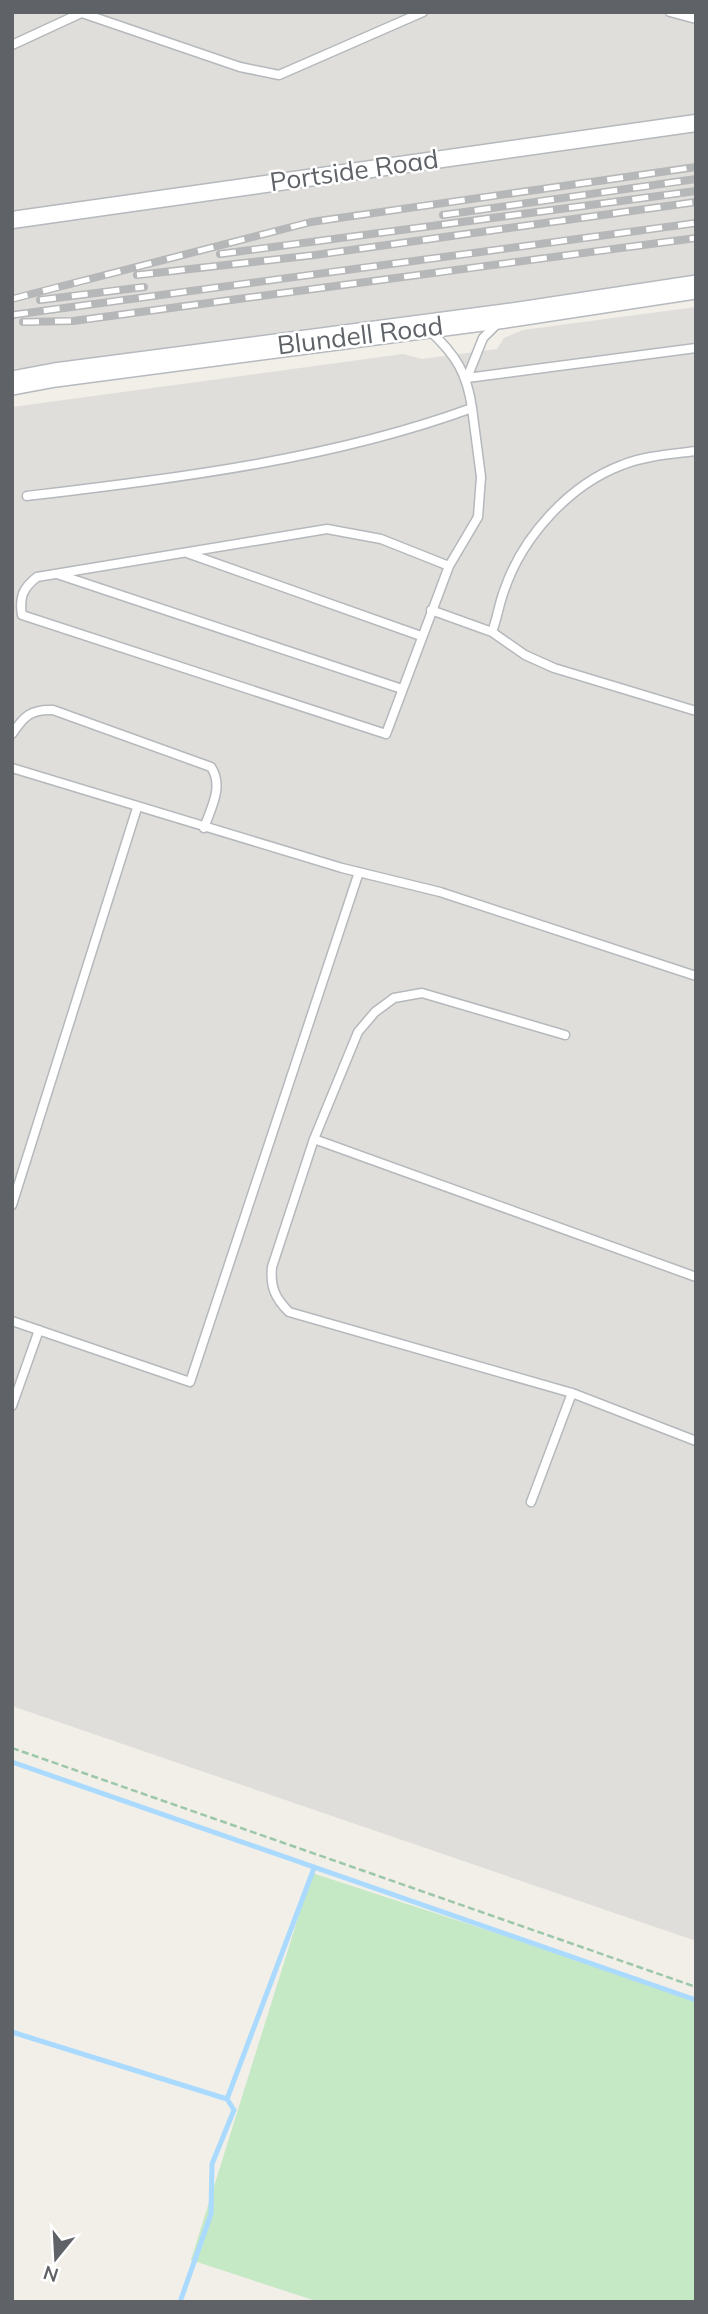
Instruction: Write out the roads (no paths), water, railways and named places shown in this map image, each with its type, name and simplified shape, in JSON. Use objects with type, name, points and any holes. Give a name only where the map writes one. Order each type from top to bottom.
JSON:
[{"type":"main road","name":"Blundell Road","points":[[16,380],[505,316],[696,287]]},
{"type":"street","name":"Portside Road","points":[[12,220],[696,123]]},
{"type":"lane","points":[[12,45],[79,13],[240,67],[279,75],[424,12]]},
{"type":"lane","points":[[670,12],[696,19]]},
{"type":"lane","points":[[467,378],[483,338],[505,316]]},
{"type":"lane","points":[[425,326],[443,342],[467,378],[481,477],[478,517],[449,566],[386,733],[47,625],[22,615],[20,603],[25,586],[37,577],[327,529],[381,539],[449,566]]},
{"type":"lane","points":[[467,378],[696,348]]},
{"type":"lane","points":[[27,496],[206,474],[420,427],[472,408]]},
{"type":"lane","points":[[492,632],[504,589],[517,565],[541,524],[566,498],[624,464],[696,451]]},
{"type":"lane","points":[[185,552],[421,636]]},
{"type":"lane","points":[[56,574],[402,689]]},
{"type":"lane","points":[[431,610],[492,632],[525,655],[554,668],[696,711]]},
{"type":"lane","points":[[12,734],[24,717],[35,709],[53,709],[211,767],[218,776],[217,790],[204,828]]},
{"type":"lane","points":[[12,768],[204,828],[440,892],[696,976]]},
{"type":"lane","points":[[12,1205],[137,808]]},
{"type":"lane","points":[[12,1321],[190,1382],[359,872]]},
{"type":"lane","points":[[565,1035],[422,993],[394,998],[375,1012],[358,1032],[314,1139],[272,1267],[270,1284],[278,1301],[289,1312],[572,1393],[696,1441]]},
{"type":"lane","points":[[314,1139],[696,1276]]},
{"type":"lane","points":[[12,1406],[38,1330]]},
{"type":"lane","points":[[531,1503],[572,1393]]},
{"type":"waterway","points":[[12,1762],[696,2000]]},
{"type":"waterway","points":[[12,2032],[227,2099],[314,1868]]},
{"type":"waterway","points":[[180,2302],[211,2214],[212,2164],[234,2110],[227,2099]]},
{"type":"railway","points":[[12,299],[311,222],[696,167]]},
{"type":"railway","points":[[443,215],[696,179]]},
{"type":"railway","points":[[220,254],[696,191]]},
{"type":"railway","points":[[137,275],[315,255],[696,202]]},
{"type":"railway","points":[[12,315],[696,223]]},
{"type":"railway","points":[[23,322],[73,321],[696,238]]},
{"type":"railway","points":[[40,300],[144,287]]}]
